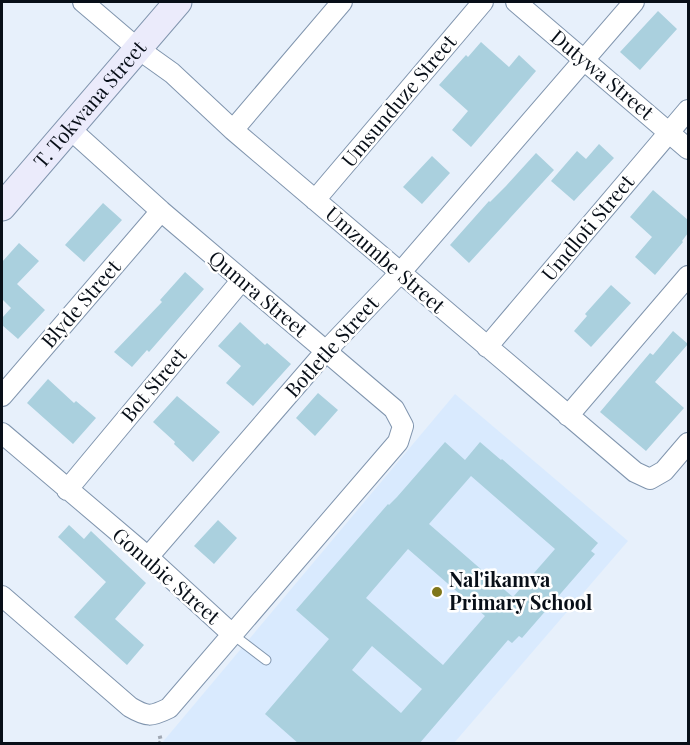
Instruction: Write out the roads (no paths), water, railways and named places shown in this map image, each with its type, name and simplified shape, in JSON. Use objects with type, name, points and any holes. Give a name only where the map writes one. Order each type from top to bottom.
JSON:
[{"type":"street","name":"Umzumbe Street","points":[[83,2],[137,48],[172,73],[233,130],[635,472],[650,479],[664,471],[688,443]]},
{"type":"street","name":"T. Tokwana Street","points":[[2,207],[178,2]]},
{"type":"street","points":[[233,130],[342,2]]},
{"type":"street","name":"Umsunduze Street","points":[[315,200],[483,2]]},
{"type":"street","name":"Dutywa Street","points":[[516,2],[688,149]]},
{"type":"street","name":"Botletle Street","points":[[148,557],[326,351],[400,273],[634,2]]},
{"type":"street","name":"Umdloti Street","points":[[487,347],[688,110]]},
{"type":"street","name":"Qumra Street","points":[[69,128],[241,281],[393,409],[403,426],[398,442],[232,634]]},
{"type":"street","name":"Blyde Street","points":[[2,396],[161,211]]},
{"type":"street","points":[[568,416],[688,276]]},
{"type":"street","name":"Bot Street","points":[[67,490],[241,281]]},
{"type":"street","name":"Gonubie Street","points":[[2,433],[148,557],[232,634],[169,708],[156,714],[144,715],[130,707],[2,596]]},
{"type":"lane","points":[[232,634],[266,660]]},
{"type":"place","name":"Nal'ikamva Primary School","points":[[437,592]]}]
